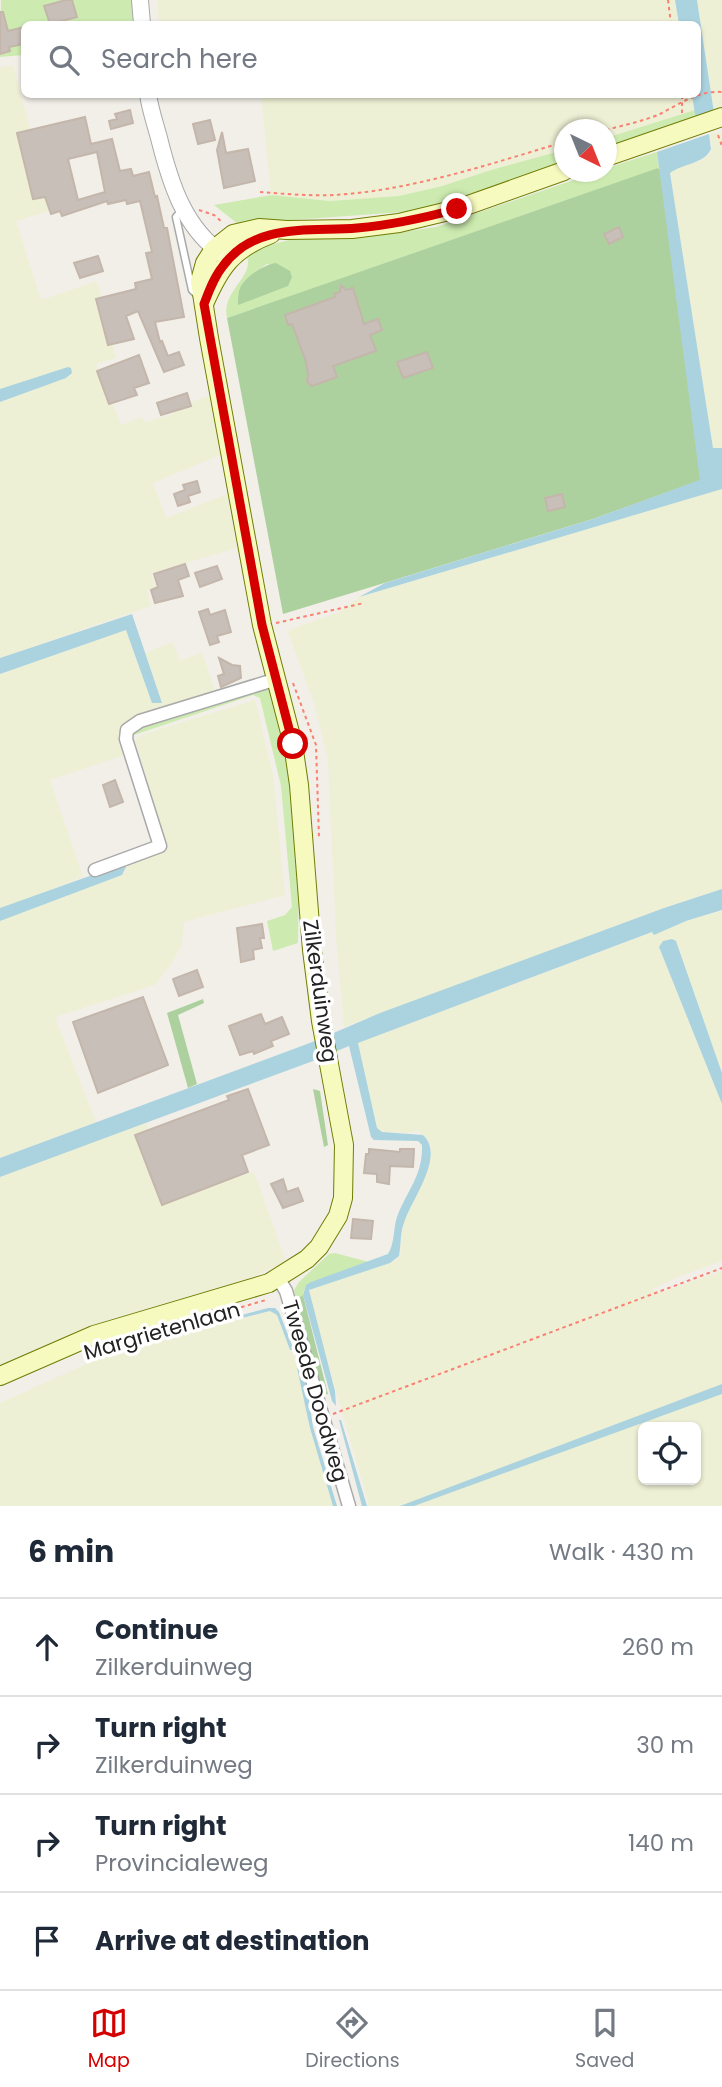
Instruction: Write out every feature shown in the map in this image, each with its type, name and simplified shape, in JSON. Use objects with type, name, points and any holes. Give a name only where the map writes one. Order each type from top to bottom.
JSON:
[{"type":"main road","points":[[617,154],[722,117]]},
{"type":"main road","points":[[221,250],[287,230],[352,229],[399,223],[457,209],[554,176]]},
{"type":"main road","name":"Zilkerduinweg","points":[[221,250],[205,263],[200,281],[262,625],[293,744],[299,785],[312,950],[323,1033],[344,1145],[343,1198],[338,1216],[319,1247],[307,1259],[278,1278]]},
{"type":"main road","name":"Margrietenlaan","points":[[0,1376],[94,1335],[218,1299],[278,1278]]},
{"type":"street","points":[[140,0],[142,21]]},
{"type":"street","name":"Zilkerduinweg","points":[[149,98],[165,163],[183,208],[199,233],[221,250]]},
{"type":"street","points":[[95,870],[160,846],[126,739],[127,730],[140,721],[277,679]]},
{"type":"street","name":"Tweede Doodweg","points":[[278,1278],[286,1291],[349,1506]]},
{"type":"lane","name":"Zilkerduinweg","points":[[183,208],[176,217],[192,289],[204,304]]},
{"type":"path","points":[[668,0],[671,21]]},
{"type":"path","points":[[701,96],[714,91],[722,92]]},
{"type":"path","points":[[617,127],[658,114],[683,100],[695,98]]},
{"type":"path","points":[[680,132],[683,100]]},
{"type":"path","points":[[260,192],[334,195],[393,188],[554,145]]},
{"type":"path","points":[[262,625],[364,603]]},
{"type":"path","points":[[323,1418],[722,1268]]},
{"type":"path","name":"Margrietenlaan","points":[[210,1316],[264,1301]]},
{"type":"green space","points":[[1,0],[133,0],[133,21],[21,21],[21,55],[0,57]]},
{"type":"green space","points":[[157,0],[675,0],[678,21],[159,21]]},
{"type":"green space","points":[[697,0],[722,0],[722,110],[714,113],[701,21]]},
{"type":"green space","points":[[13,65],[52,210],[16,221],[41,300],[97,281],[116,358],[96,364],[121,425],[141,417],[145,422],[174,414],[174,407],[210,396],[221,455],[153,483],[166,518],[227,494],[237,548],[151,573],[156,588],[147,590],[151,606],[0,658],[0,402],[70,376],[34,379],[0,389],[0,67]]},
{"type":"green space","points":[[261,98],[693,98],[695,110],[617,135],[617,119],[554,119],[554,153],[399,196],[330,201],[271,195]]},
{"type":"green space","points":[[695,110],[696,120],[617,146],[617,135]]},
{"type":"green space","points":[[722,132],[722,448],[713,449],[670,173],[683,164],[700,161],[710,154],[712,144],[709,134]]},
{"type":"green space","points":[[657,152],[659,168],[227,318],[226,308],[246,271],[247,257],[262,247],[289,240],[374,236],[436,227],[568,182],[617,182],[617,165]],"holes":[[[267,264],[287,269],[239,289]]]},
{"type":"green space","points":[[554,153],[554,166],[417,211],[238,224],[214,205],[271,195],[330,201],[399,196]]},
{"type":"green space","points":[[658,168],[661,171],[701,480],[593,519],[283,614],[227,318]]},
{"type":"green space","points":[[276,263],[290,271],[292,277],[288,286],[238,305],[239,290],[246,279],[260,269]]},
{"type":"green space","points":[[722,489],[722,889],[344,1027],[336,937],[328,760],[315,706],[288,632],[340,612],[359,597]]},
{"type":"green space","points":[[126,630],[152,703],[162,702],[145,653],[172,642],[180,661],[202,652],[216,694],[132,722],[128,754],[50,780],[83,877],[0,909],[0,674]]},
{"type":"green space","points":[[270,687],[288,752],[299,877],[298,943],[273,951],[267,921],[285,915],[292,907],[281,786],[260,698],[253,695],[131,736],[135,727]]},
{"type":"green space","points":[[255,700],[273,775],[285,895],[184,922],[182,944],[155,985],[55,1017],[96,1122],[0,1158],[0,921],[122,875],[125,872],[123,864],[167,847],[135,740],[144,734]]},
{"type":"green space","points":[[722,911],[722,1073],[676,941],[672,939],[659,947],[722,1104],[722,1261],[653,1289],[656,1294],[722,1271],[722,1506],[369,1506],[308,1293],[312,1287],[395,1261],[401,1254],[404,1221],[427,1172],[431,1146],[428,1139],[416,1130],[410,1133],[382,1132],[377,1128],[358,1043],[653,932],[654,935],[686,921]]},
{"type":"green space","points":[[203,999],[204,1003],[178,1015],[197,1084],[188,1088],[167,1013]]},
{"type":"green space","points":[[313,1089],[320,1091],[328,1145],[324,1147]]},
{"type":"green space","points":[[206,1111],[233,1179],[254,1172],[286,1262],[237,1284],[82,1330],[0,1368],[0,1177],[146,1123],[149,1133]]},
{"type":"green space","points":[[335,1253],[369,1262],[309,1284],[303,1295],[296,1300],[294,1290],[299,1282],[329,1254]]},
{"type":"green space","points":[[303,1295],[328,1394],[322,1395],[296,1300]]},
{"type":"green space","points":[[271,1311],[277,1315],[290,1350],[301,1367],[297,1368],[310,1427],[333,1506],[0,1506],[0,1403],[128,1345]]},
{"type":"water","points":[[675,0],[697,0],[700,21],[678,21]]},
{"type":"water","points":[[701,27],[714,113],[696,120],[692,98],[701,98]]},
{"type":"water","points":[[709,134],[711,149],[704,158],[670,173],[713,448],[722,448],[722,489],[359,597],[385,583],[593,519],[700,480],[657,152]]},
{"type":"water","points":[[68,367],[72,373],[66,378],[0,402],[0,389]]},
{"type":"water","points":[[132,614],[162,703],[152,703],[126,630],[0,674],[0,658]]},
{"type":"water","points":[[123,864],[126,867],[122,875],[0,921],[0,908]]},
{"type":"water","points":[[722,889],[722,910],[654,935],[652,932],[358,1043],[377,1128],[382,1132],[423,1135],[431,1154],[425,1178],[403,1227],[399,1256],[390,1263],[309,1290],[335,1391],[336,1406],[332,1401],[303,1295],[306,1285],[388,1254],[397,1217],[417,1174],[422,1156],[422,1145],[418,1141],[374,1140],[371,1137],[349,1046],[0,1177],[0,1158],[315,1041],[380,1013]]},
{"type":"water","points":[[663,941],[676,941],[722,1073],[722,1104],[659,947]]},
{"type":"water","points":[[275,1308],[279,1312],[294,1350],[290,1350],[277,1315],[270,1311],[128,1346],[128,1345]]},
{"type":"water","points":[[301,1367],[313,1427],[337,1506],[333,1506],[310,1428],[297,1368]]},
{"type":"water","points":[[722,1384],[722,1394],[645,1422],[638,1422],[638,1425],[414,1506],[400,1506]]},
{"type":"water","points":[[341,1420],[367,1506],[362,1506]]},
{"type":"building","points":[[72,0],[77,17],[49,21],[44,6]]},
{"type":"building","points":[[0,12],[3,12],[8,31],[21,28],[21,45],[9,47],[10,51],[0,54]]},
{"type":"building","points":[[130,110],[133,123],[111,129],[109,121],[117,119],[115,114]]},
{"type":"building","points":[[85,117],[91,144],[112,139],[120,171],[131,169],[133,176],[149,172],[164,228],[167,228],[184,317],[155,322],[160,342],[162,341],[168,356],[179,352],[184,365],[164,372],[138,311],[126,316],[134,339],[108,345],[96,299],[136,289],[135,283],[152,279],[146,253],[152,252],[140,201],[127,204],[126,200],[108,204],[107,201],[62,216],[60,211],[51,214],[45,197],[33,199],[17,133]],"holes":[[[97,152],[105,192],[78,200],[68,159]]]},
{"type":"building","points":[[210,120],[215,140],[198,144],[193,124]]},
{"type":"building","points":[[222,132],[226,153],[248,149],[255,181],[224,188],[217,150]]},
{"type":"building","points":[[619,227],[623,237],[609,244],[604,234]]},
{"type":"building","points":[[98,256],[103,271],[80,278],[74,263]]},
{"type":"building","points":[[341,285],[346,290],[353,288],[364,324],[378,319],[382,330],[370,335],[376,351],[333,366],[337,377],[312,386],[307,382],[306,362],[292,324],[288,325],[285,315],[335,297],[334,294],[340,292]]},
{"type":"building","points":[[427,352],[433,368],[403,378],[397,362]]},
{"type":"building","points":[[139,355],[149,383],[134,388],[137,395],[109,404],[97,371]]},
{"type":"building","points":[[187,393],[191,406],[161,415],[157,403]]},
{"type":"building","points":[[197,481],[200,492],[188,496],[190,502],[178,506],[174,494],[185,490],[183,485]]},
{"type":"building","points":[[562,494],[565,507],[548,511],[545,498]]},
{"type":"building","points":[[185,564],[189,576],[178,580],[183,596],[155,603],[151,590],[158,587],[154,574]]},
{"type":"building","points":[[217,566],[222,579],[200,587],[195,573]]},
{"type":"building","points":[[208,609],[210,615],[225,610],[231,632],[217,636],[219,642],[210,645],[199,612]]},
{"type":"building","points":[[219,658],[240,666],[241,678],[221,687],[218,676],[224,674]]},
{"type":"building","points":[[115,780],[123,802],[110,807],[103,785]]},
{"type":"building","points":[[262,924],[262,948],[253,950],[254,959],[241,962],[237,928]]},
{"type":"building","points":[[197,970],[203,987],[179,996],[173,979]]},
{"type":"building","points":[[143,997],[168,1065],[98,1093],[73,1022]]},
{"type":"building","points":[[261,1014],[265,1024],[282,1017],[289,1034],[271,1041],[273,1046],[254,1054],[253,1051],[240,1055],[229,1026]]},
{"type":"building","points":[[248,1089],[269,1145],[242,1155],[248,1172],[162,1205],[135,1135],[229,1100],[227,1096]]},
{"type":"building","points":[[369,1149],[400,1152],[400,1149],[414,1149],[413,1167],[390,1166],[389,1184],[377,1182],[377,1174],[364,1173]]},
{"type":"building","points":[[283,1179],[287,1192],[298,1188],[303,1201],[283,1208],[271,1184]]},
{"type":"building","points":[[353,1219],[373,1221],[371,1239],[351,1238]]},
{"type":"route","points":[[293,744],[262,625],[204,304],[220,270],[229,258],[259,239],[287,230],[376,227],[457,209]]}]
